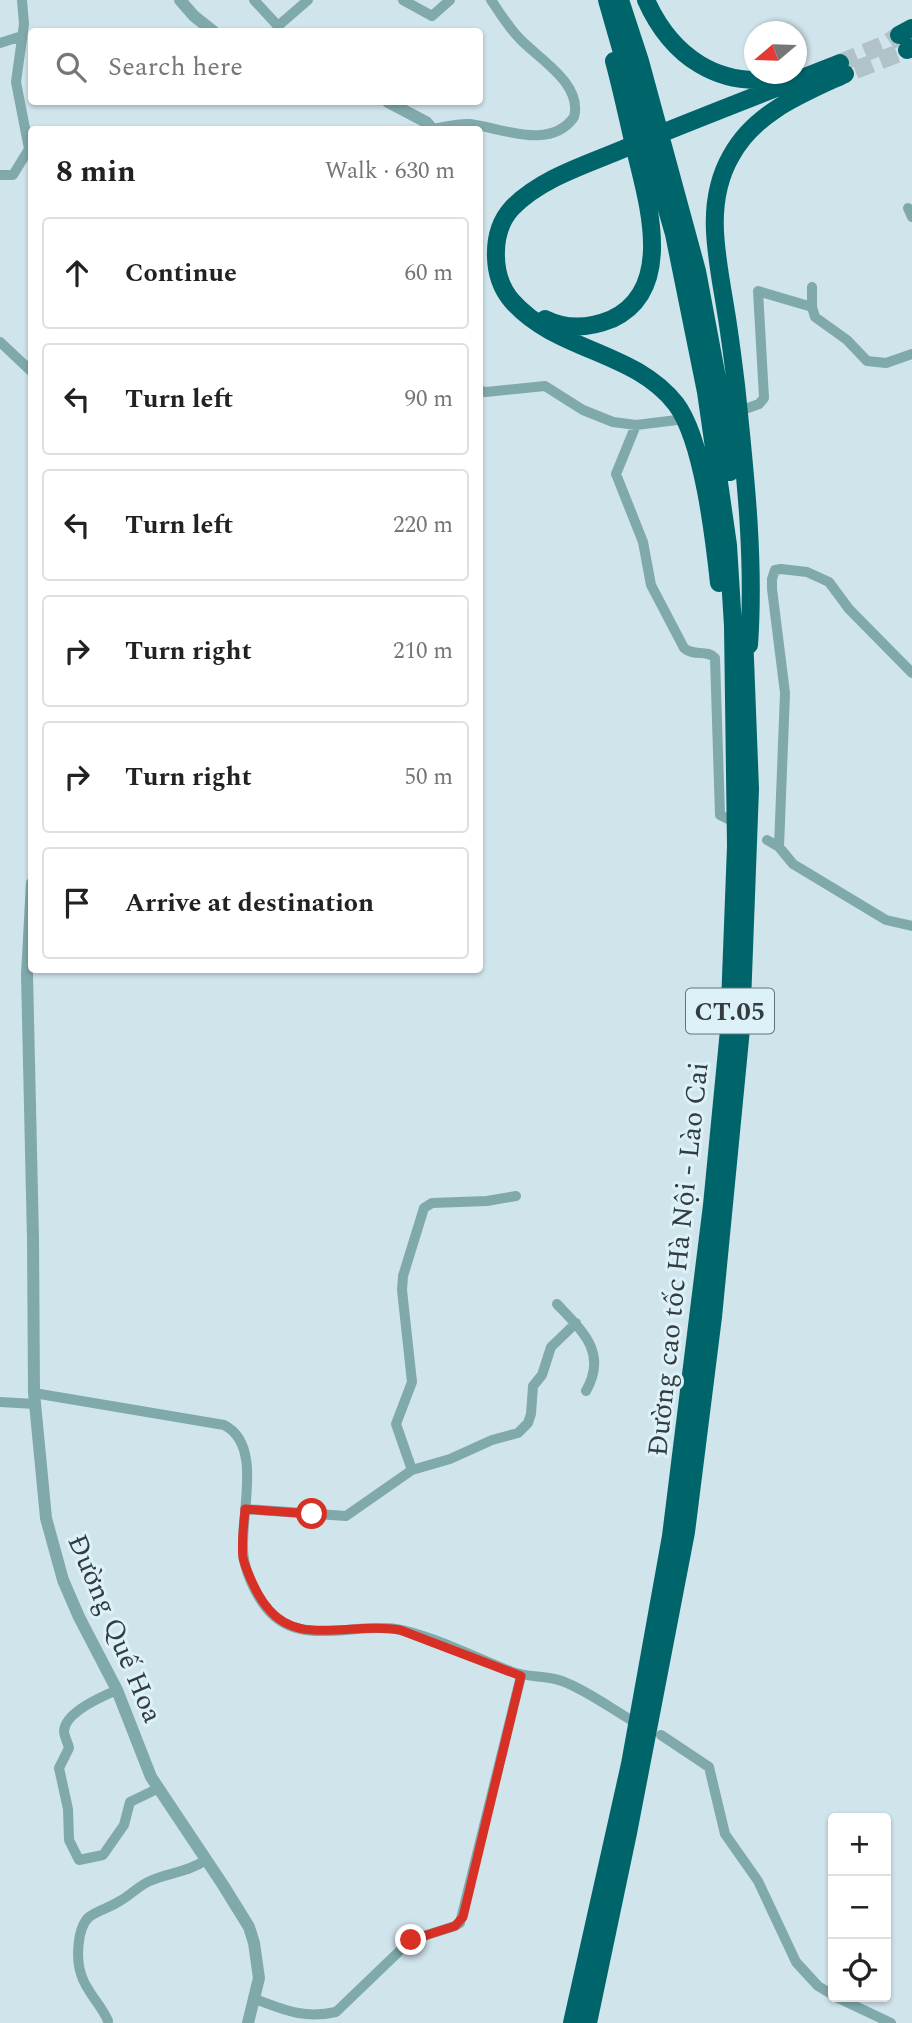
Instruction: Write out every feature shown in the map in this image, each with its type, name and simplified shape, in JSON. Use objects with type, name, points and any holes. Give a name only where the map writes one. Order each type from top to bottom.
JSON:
[{"type":"highway","points":[[579,173],[545,193],[517,216],[507,237],[506,264],[516,293],[532,311],[549,321],[584,327],[618,316],[633,303],[643,289],[649,273],[652,250],[652,226],[647,198],[598,0]]},
{"type":"highway","name":"Đường cao tốc Hà Nội - Lào Cai","points":[[572,2023],[630,1764],[671,1536],[686,1429],[711,1217],[729,1030],[737,846],[733,626],[728,545],[706,392],[674,234],[607,0]]},
{"type":"highway","name":"Đường cao tốc Hà Nội - Lào Cai","points":[[588,2023],[686,1532],[726,1208],[741,1030],[750,812],[740,542],[705,309],[640,61],[620,0]]},
{"type":"highway","points":[[646,0],[664,33],[683,53],[722,74],[762,81],[842,69]]},
{"type":"highway","points":[[736,767],[724,688],[716,553],[697,456],[684,418],[665,392],[638,371],[545,330],[527,317],[509,298],[499,275],[496,246],[506,216],[533,191],[842,69]]},
{"type":"highway","points":[[747,677],[752,611],[751,553],[736,382],[715,241],[715,206],[721,179],[731,156],[758,122],[842,69]]},
{"type":"street","points":[[22,0],[24,24],[16,82],[28,144]]},
{"type":"street","points":[[180,0],[209,28]]},
{"type":"street","points":[[254,0],[277,28]]},
{"type":"street","points":[[279,28],[308,0]]},
{"type":"street","points":[[403,0],[432,16],[450,0]]},
{"type":"street","points":[[483,126],[533,135],[563,127],[574,117],[573,98],[566,85],[542,58],[518,37],[491,0]]},
{"type":"street","points":[[0,43],[22,36]]},
{"type":"street","points":[[394,105],[430,126]]},
{"type":"street","points":[[455,126],[481,126]]},
{"type":"street","points":[[0,175],[13,174],[28,151]]},
{"type":"street","points":[[812,287],[815,317],[847,340],[867,361],[886,363],[912,354]]},
{"type":"street","points":[[745,409],[759,404],[764,398],[758,291],[812,307]]},
{"type":"street","points":[[0,342],[28,368]]},
{"type":"street","points":[[483,392],[545,386],[573,405],[598,417],[636,425],[677,420]]},
{"type":"street","points":[[689,418],[702,416]]},
{"type":"street","points":[[636,425],[616,474],[643,541],[651,585],[684,648],[694,654],[708,653],[715,658],[720,815],[736,823]]},
{"type":"street","points":[[779,847],[785,693],[772,589],[775,570],[807,572],[829,582],[849,609],[912,673]]},
{"type":"street","points":[[767,840],[779,847],[793,864],[886,920],[912,926]]},
{"type":"street","name":"Đường Quế Hoa","points":[[28,956],[34,1399],[42,1490],[51,1541],[79,1617],[117,1690],[157,1789],[241,1911],[248,1927],[254,1943],[259,1978],[248,2023]]},
{"type":"street","points":[[412,1470],[396,1424],[412,1382],[402,1290],[424,1208],[432,1203],[516,1196]]},
{"type":"street","points":[[557,1304],[576,1323],[596,1360],[594,1378],[586,1391]]},
{"type":"street","points":[[245,1509],[346,1516],[412,1470],[450,1459],[492,1440],[513,1435],[523,1428],[531,1414],[533,1387],[542,1375],[551,1347],[576,1323]]},
{"type":"street","points":[[0,1402],[34,1399],[224,1425],[233,1429],[240,1437],[246,1461],[243,1546],[245,1567],[260,1598],[271,1614],[283,1623],[295,1628],[313,1630],[386,1627],[400,1630],[521,1676],[563,1681],[631,1720]]},
{"type":"street","points":[[255,1999],[296,2014],[336,2012],[411,1940],[460,1923],[521,1676]]},
{"type":"street","points":[[117,1690],[88,1703],[66,1725],[64,1731],[69,1748],[59,1768],[68,1809],[69,1840],[79,1860],[103,1855],[124,1825],[130,1802],[157,1789]]},
{"type":"street","points":[[661,1735],[709,1767],[725,1834],[758,1881],[796,1962],[818,1986],[828,1992]]},
{"type":"street","points":[[108,2022],[81,1976],[79,1951],[83,1924],[99,1910],[120,1902],[140,1886],[158,1878],[183,1873],[206,1860]]},
{"type":"street","points":[[847,2002],[891,2023]]},
{"type":"tunnel","points":[[840,63],[886,44],[899,35]]},
{"type":"tunnel","points":[[855,70],[907,50]]},
{"type":"route","points":[[312,1514],[245,1509],[245,1567],[271,1614],[295,1628],[313,1630],[386,1627],[414,1633],[521,1676],[463,1917],[455,1926],[411,1940]]}]
